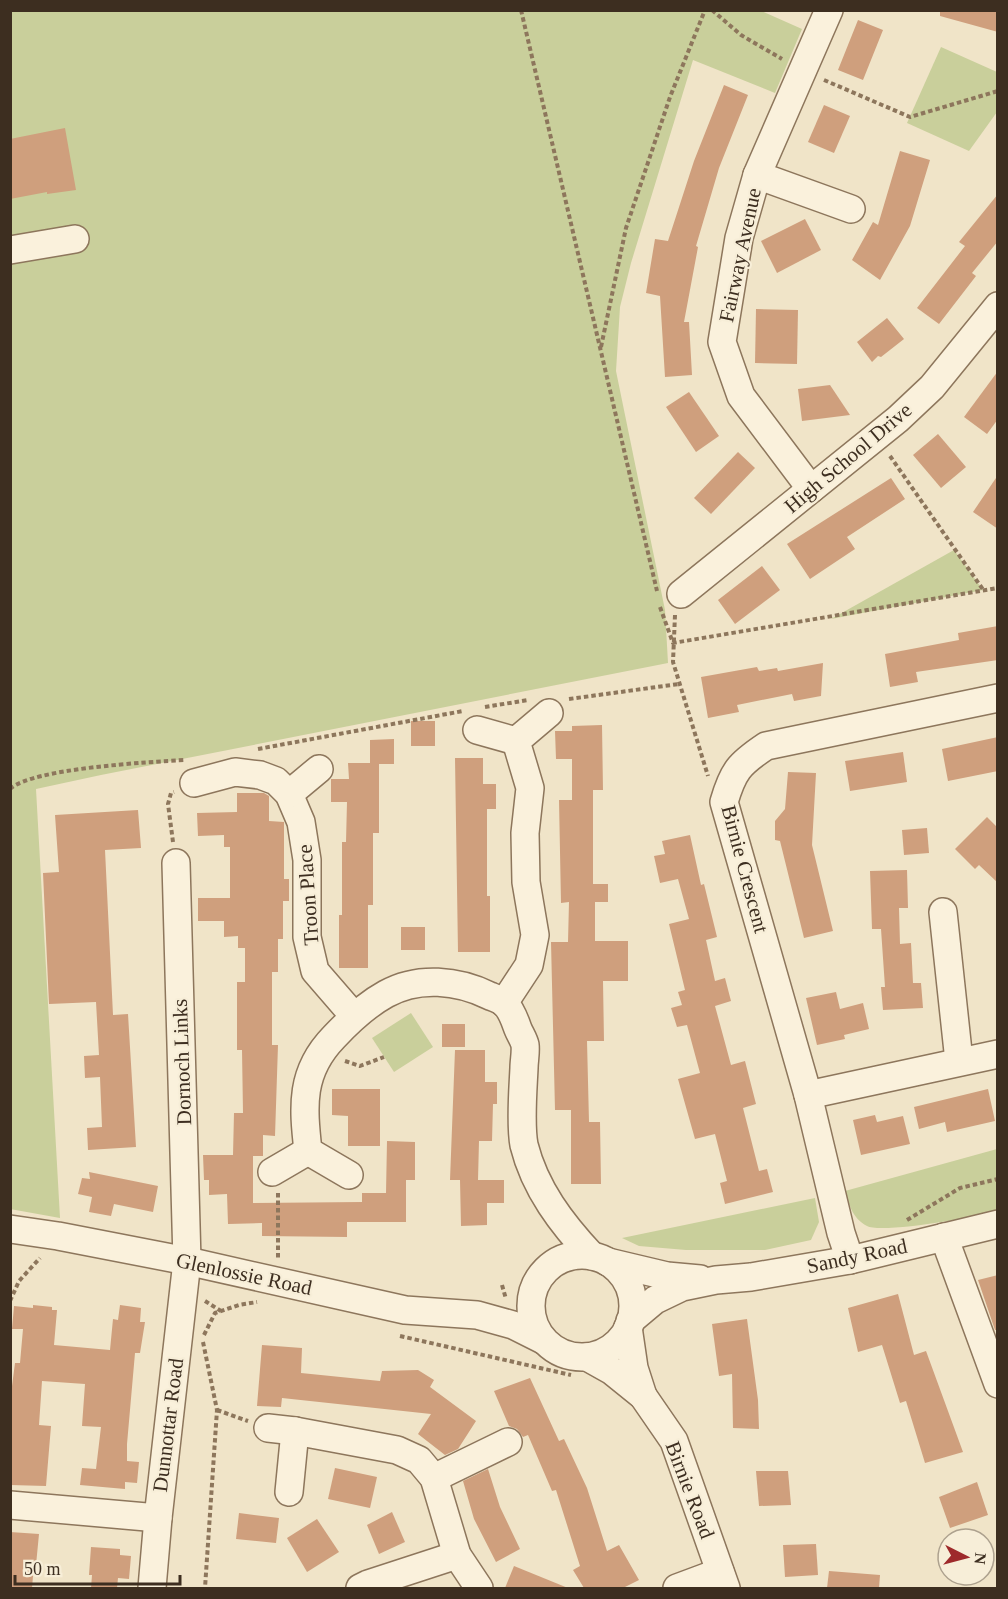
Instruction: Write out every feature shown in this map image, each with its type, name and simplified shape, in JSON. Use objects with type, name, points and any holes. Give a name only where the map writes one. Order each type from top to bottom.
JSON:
[{"type":"street","name":"Fairway Avenue","points":[[811,489],[741,396],[722,342],[739,238],[757,175],[829,10]]},
{"type":"street","name":"Fairway Avenue","points":[[757,175],[850,209]]},
{"type":"street","points":[[10,250],[75,239]]},
{"type":"street","name":"High School Drive","points":[[681,594],[877,437],[932,387],[998,306]]},
{"type":"street","name":"Birnie Crescent","points":[[850,1260],[841,1233],[807,1095],[724,802],[732,777],[749,758],[766,746],[998,698]]},
{"type":"street","points":[[516,741],[541,707]]},
{"type":"street","points":[[473,716],[516,741],[530,788],[525,834],[526,882],[534,934],[529,965],[504,1003]]},
{"type":"street","points":[[191,771],[260,775],[276,781],[289,794],[319,769]]},
{"type":"street","name":"Troon Place","points":[[289,794],[301,822],[307,860],[307,937],[315,970],[354,1016]]},
{"type":"street","name":"Dornoch Links","points":[[176,863],[187,1261]]},
{"type":"street","points":[[943,912],[959,1061]]},
{"type":"street","points":[[308,1151],[303,1109],[309,1072],[326,1046],[354,1016],[386,994],[420,982],[456,983],[477,989],[504,1003],[525,1045],[522,1099],[524,1144],[549,1205],[553,1238],[542,1276],[532,1297],[531,1312],[535,1327],[543,1340],[582,1366],[620,1340],[632,1313],[630,1290],[621,1274],[600,1259],[549,1205]]},
{"type":"street","points":[[807,1095],[998,1054]]},
{"type":"street","points":[[275,1170],[308,1151]]},
{"type":"street","points":[[308,1151],[350,1175]]},
{"type":"street","name":"Sandy Road","points":[[629,1324],[656,1300],[682,1287],[850,1260],[998,1224]]},
{"type":"street","name":"Glenlossie Road","points":[[10,1229],[187,1261],[405,1310],[477,1315],[513,1325],[543,1340]]},
{"type":"street","points":[[944,1237],[998,1384]]},
{"type":"street","points":[[542,1276],[559,1260],[574,1256],[600,1259]]},
{"type":"street","name":"Sandy Road","points":[[600,1259],[667,1276],[716,1280]]},
{"type":"street","name":"Dunnottar Road","points":[[152,1588],[187,1261]]},
{"type":"street","name":"Glenlossie Road","points":[[477,1315],[508,1306],[542,1276]]},
{"type":"street","name":"Birnie Road","points":[[629,1324],[634,1368],[643,1396]]},
{"type":"street","name":"Birnie Road","points":[[582,1366],[612,1371],[643,1396],[674,1441],[723,1580]]},
{"type":"street","points":[[268,1428],[397,1450],[419,1460],[434,1478],[457,1555],[479,1588]]},
{"type":"street","points":[[289,1492],[295,1431]]},
{"type":"street","points":[[434,1478],[508,1442]]},
{"type":"street","points":[[10,1505],[158,1518]]},
{"type":"street","points":[[360,1588],[457,1555]]},
{"type":"street","points":[[677,1588],[723,1580]]},
{"type":"path","points":[[521,10],[662,612],[673,643]]},
{"type":"path","points":[[600,350],[626,228],[670,97],[705,10]]},
{"type":"path","points":[[712,10],[741,35],[803,71],[910,117],[998,92]]},
{"type":"path","points":[[877,437],[984,591]]},
{"type":"path","points":[[673,643],[998,588]]},
{"type":"path","points":[[681,594],[674,617],[673,662],[706,773],[724,802]]},
{"type":"path","points":[[255,750],[541,707],[567,699],[679,684]]},
{"type":"path","points":[[10,789],[33,778],[118,764],[191,771]]},
{"type":"path","points":[[176,863],[168,804],[171,793],[191,771]]},
{"type":"path","points":[[326,1046],[345,1061],[360,1066],[384,1057]]},
{"type":"path","points":[[275,1170],[279,1281]]},
{"type":"path","points":[[904,1221],[960,1188],[998,1179]]},
{"type":"path","points":[[10,1301],[19,1281],[58,1236]]},
{"type":"path","points":[[205,1588],[217,1410],[202,1339],[215,1314],[239,1305],[260,1302]]},
{"type":"path","points":[[396,1335],[582,1366]]},
{"type":"path","points":[[217,1410],[268,1428]]},
{"type":"green space","points":[[759,10],[802,29],[775,93],[693,60],[631,263],[620,307],[616,371],[665,610],[668,663],[36,789],[60,1218],[10,1209],[10,11]]},
{"type":"green space","points":[[941,47],[997,72],[997,112],[969,151],[907,123]]},
{"type":"green space","points":[[954,550],[983,590],[831,619]]},
{"type":"green space","points":[[411,1013],[433,1047],[394,1072],[372,1038]]},
{"type":"green space","points":[[997,1149],[997,1212],[929,1224],[876,1228],[862,1223],[852,1211],[845,1191]]},
{"type":"green space","points":[[815,1198],[819,1222],[811,1240],[765,1250],[686,1250],[639,1246],[622,1238]]},
{"type":"building","points":[[940,10],[998,10],[998,32],[940,16]]},
{"type":"building","points":[[858,20],[883,30],[863,80],[838,70]]},
{"type":"building","points":[[724,85],[748,95],[719,168],[696,246],[698,247],[684,322],[689,322],[692,375],[665,377],[660,296],[646,293],[655,239],[668,241],[694,161]]},
{"type":"building","points":[[824,105],[850,116],[834,153],[808,142]]},
{"type":"building","points":[[65,128],[76,190],[47,194],[47,192],[10,199],[10,139]]},
{"type":"building","points":[[900,151],[930,160],[910,226],[880,280],[852,260],[873,222],[878,225]]},
{"type":"building","points":[[998,194],[998,241],[972,273],[976,276],[939,324],[917,308],[965,246],[959,242]]},
{"type":"building","points":[[805,219],[821,250],[777,273],[761,241]]},
{"type":"building","points":[[756,309],[798,310],[797,364],[755,363]]},
{"type":"building","points":[[887,318],[904,339],[872,362],[857,342]]},
{"type":"building","points":[[998,371],[998,419],[987,434],[964,417]]},
{"type":"building","points":[[830,385],[850,415],[802,421],[798,389]]},
{"type":"building","points":[[689,392],[719,436],[696,452],[666,407]]},
{"type":"building","points":[[938,434],[966,467],[941,488],[913,455]]},
{"type":"building","points":[[738,452],[755,468],[711,514],[694,498]]},
{"type":"building","points":[[998,475],[998,529],[973,512]]},
{"type":"building","points":[[891,478],[905,499],[847,537],[855,549],[810,579],[787,544]]},
{"type":"building","points":[[762,566],[780,590],[735,624],[718,600]]},
{"type":"building","points":[[998,626],[998,660],[916,672],[918,682],[890,687],[885,654],[959,640],[958,633]]},
{"type":"building","points":[[823,663],[821,696],[794,701],[792,694],[737,705],[739,712],[708,718],[701,677],[757,667],[759,671],[777,668],[778,671]]},
{"type":"building","points":[[411,721],[435,721],[435,746],[411,746]]},
{"type":"building","points":[[602,725],[603,790],[593,790],[593,884],[608,884],[608,902],[595,902],[595,941],[628,941],[628,981],[603,981],[604,1041],[587,1041],[589,1122],[600,1122],[601,1184],[571,1184],[571,1110],[555,1110],[551,942],[568,942],[569,902],[561,903],[559,800],[572,800],[572,759],[556,759],[555,731],[572,731],[572,726]]},
{"type":"building","points":[[998,737],[998,771],[948,781],[942,749]]},
{"type":"building","points":[[394,739],[394,764],[379,764],[379,833],[373,833],[373,905],[368,905],[368,968],[339,968],[342,842],[346,842],[347,802],[331,802],[331,779],[349,779],[348,763],[370,763],[370,740]]},
{"type":"building","points":[[903,752],[907,782],[850,791],[845,761]]},
{"type":"building","points":[[455,758],[483,758],[483,784],[496,784],[496,809],[487,809],[487,896],[490,896],[490,952],[458,952]]},
{"type":"building","points":[[788,772],[816,773],[812,845],[833,931],[804,938],[780,841],[775,840],[775,821],[785,809]]},
{"type":"building","points":[[237,793],[264,793],[269,796],[269,821],[284,822],[284,879],[289,879],[289,901],[283,901],[283,939],[278,939],[278,972],[272,972],[272,1045],[278,1045],[275,1136],[263,1135],[263,1156],[253,1156],[253,1203],[362,1202],[362,1193],[386,1193],[387,1141],[415,1142],[415,1180],[406,1180],[406,1222],[347,1222],[347,1237],[262,1236],[262,1223],[228,1224],[227,1194],[209,1195],[209,1180],[204,1180],[203,1155],[233,1155],[234,1113],[243,1113],[242,1050],[237,1050],[237,982],[245,982],[245,948],[238,948],[238,936],[224,937],[224,921],[198,921],[198,898],[230,898],[230,847],[224,847],[224,835],[198,836],[197,813],[237,812]]},
{"type":"building","points":[[138,810],[141,848],[105,850],[113,1015],[128,1014],[136,1147],[88,1150],[87,1128],[102,1127],[100,1077],[85,1078],[84,1056],[99,1055],[96,1002],[49,1004],[43,873],[59,872],[55,815]]},
{"type":"building","points":[[987,817],[998,828],[998,883],[979,865],[975,869],[955,849]]},
{"type":"building","points":[[927,828],[929,853],[904,855],[902,830]]},
{"type":"building","points":[[690,835],[701,885],[704,884],[717,937],[706,940],[715,981],[725,978],[731,1001],[715,1006],[731,1065],[745,1061],[756,1104],[743,1108],[759,1171],[767,1169],[773,1192],[725,1204],[720,1183],[727,1181],[715,1134],[695,1139],[678,1079],[700,1073],[687,1025],[677,1027],[671,1008],[682,1005],[678,992],[685,990],[669,924],[689,919],[678,879],[660,883],[654,856],[665,854],[662,841]]},
{"type":"building","points":[[907,870],[908,908],[899,908],[900,944],[911,943],[913,983],[921,983],[923,1008],[883,1010],[881,987],[885,987],[881,929],[872,929],[870,871]]},
{"type":"building","points":[[401,927],[425,927],[425,950],[401,950]]},
{"type":"building","points":[[836,992],[840,1009],[863,1003],[869,1029],[844,1035],[845,1039],[817,1045],[806,998]]},
{"type":"building","points":[[442,1024],[465,1024],[465,1047],[442,1047]]},
{"type":"building","points":[[455,1050],[485,1050],[485,1082],[497,1082],[497,1104],[493,1104],[492,1141],[479,1141],[478,1180],[504,1180],[504,1203],[487,1203],[487,1225],[461,1226],[460,1180],[450,1180]]},
{"type":"building","points":[[332,1089],[380,1089],[380,1146],[348,1146],[348,1116],[332,1115]]},
{"type":"building","points":[[988,1089],[995,1121],[947,1132],[945,1122],[919,1129],[914,1107]]},
{"type":"building","points":[[875,1115],[877,1122],[903,1116],[910,1144],[861,1155],[853,1120]]},
{"type":"building","points":[[89,1172],[158,1186],[153,1212],[114,1204],[111,1216],[89,1212],[92,1197],[78,1194],[82,1178],[90,1179]]},
{"type":"building","points":[[998,1275],[998,1330],[995,1330],[978,1280]]},
{"type":"building","points":[[898,1294],[914,1355],[926,1351],[963,1452],[925,1463],[906,1401],[900,1403],[882,1345],[858,1352],[848,1308]]},
{"type":"building","points":[[33,1305],[52,1307],[52,1310],[57,1310],[54,1345],[110,1350],[113,1319],[118,1320],[120,1305],[141,1308],[140,1322],[145,1322],[140,1353],[135,1353],[127,1444],[127,1461],[139,1462],[137,1483],[125,1482],[125,1489],[80,1485],[82,1468],[96,1469],[101,1427],[82,1426],[85,1384],[42,1381],[39,1425],[51,1426],[46,1486],[10,1485],[12,1386],[15,1363],[20,1363],[23,1329],[12,1329],[14,1306],[33,1308]]},
{"type":"building","points":[[747,1319],[758,1400],[759,1429],[733,1428],[732,1374],[719,1376],[712,1324]]},
{"type":"building","points":[[262,1345],[302,1348],[301,1373],[380,1381],[382,1371],[418,1370],[434,1380],[430,1387],[476,1421],[458,1449],[445,1455],[418,1434],[431,1414],[282,1398],[281,1407],[257,1406]]},
{"type":"building","points":[[530,1378],[559,1441],[564,1439],[587,1488],[607,1551],[619,1545],[639,1580],[623,1588],[584,1588],[573,1570],[580,1566],[556,1490],[552,1491],[528,1435],[523,1437],[517,1429],[509,1426],[494,1391]]},
{"type":"building","points":[[335,1468],[377,1477],[370,1508],[328,1499]]},
{"type":"building","points":[[488,1469],[500,1507],[520,1549],[496,1562],[474,1519],[463,1481]]},
{"type":"building","points":[[756,1471],[788,1471],[791,1505],[759,1506]]},
{"type":"building","points":[[977,1482],[988,1515],[950,1527],[939,1497]]},
{"type":"building","points":[[392,1512],[405,1542],[379,1554],[367,1525]]},
{"type":"building","points":[[239,1513],[279,1518],[276,1543],[236,1539]]},
{"type":"building","points":[[317,1519],[339,1552],[307,1572],[287,1538]]},
{"type":"building","points":[[10,1532],[39,1534],[32,1588],[10,1588]]},
{"type":"building","points":[[816,1544],[818,1575],[785,1577],[783,1545]]},
{"type":"building","points":[[91,1547],[120,1549],[120,1555],[131,1556],[129,1579],[118,1578],[117,1588],[91,1588],[92,1575],[89,1575]]},
{"type":"building","points":[[514,1566],[568,1588],[505,1588]]},
{"type":"building","points":[[829,1571],[880,1575],[879,1588],[827,1588]]}]
